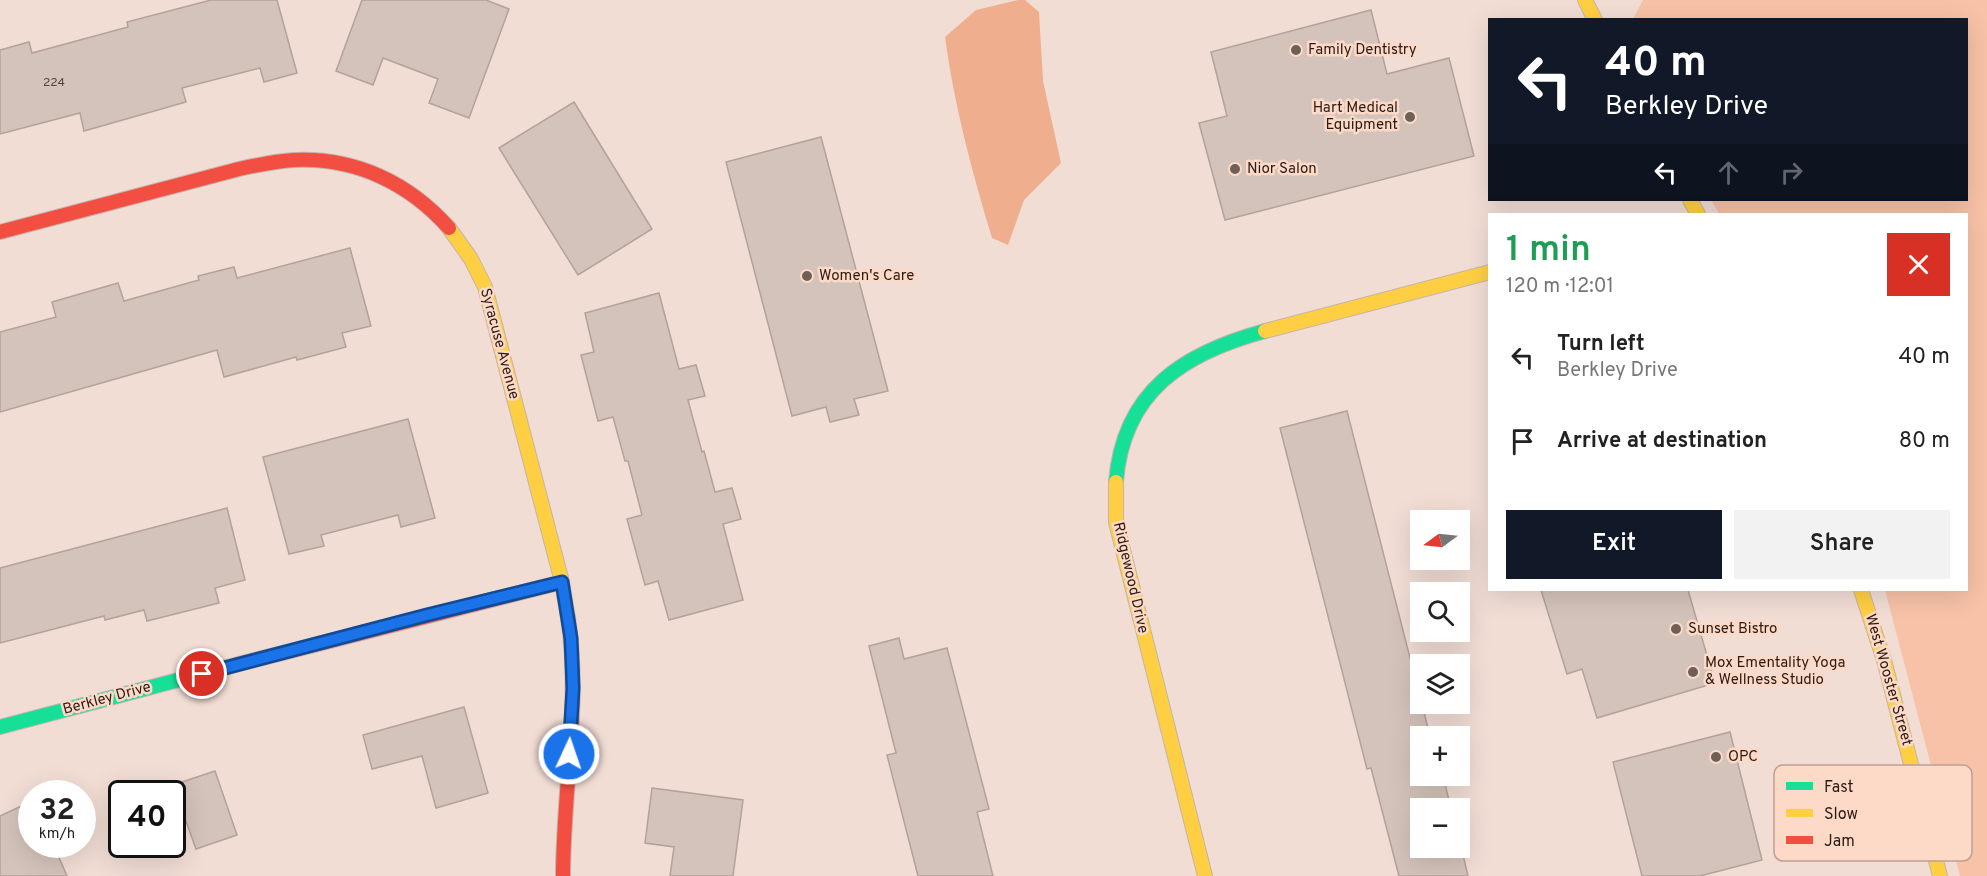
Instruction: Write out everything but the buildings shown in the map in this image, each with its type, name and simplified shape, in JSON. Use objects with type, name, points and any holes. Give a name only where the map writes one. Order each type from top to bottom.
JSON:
[{"type":"street","points":[[1585,0],[1594,18]]},
{"type":"street","name":"Syracuse Avenue","points":[[0,232],[239,169],[275,162],[302,160],[328,161],[354,166],[403,187],[431,208],[460,241],[485,287],[562,582],[571,638],[573,688],[563,876]]},
{"type":"street","name":"Ridgewood Drive","points":[[1205,876],[1116,522],[1114,499],[1116,475],[1120,452],[1128,430],[1139,409],[1169,374],[1188,360],[1209,350],[1255,334],[1488,273]]},
{"type":"street","name":"Berkley Drive","points":[[0,727],[562,582]]},
{"type":"street","name":"West Wooster Street","points":[[1861,591],[1884,660],[1912,765]]},
{"type":"street","name":"West Wooster Street","points":[[1937,861],[1941,876]]},
{"type":"shaded area","points":[[1025,0],[1039,12],[1043,81],[1061,163],[1024,200],[1008,245],[992,238],[964,138],[945,37],[976,10]]},
{"type":"shaded area","points":[[1643,0],[1987,0],[1987,876],[1960,876],[1956,861],[1972,861],[1972,765],[1931,765],[1885,591],[1968,591],[1968,213],[1718,213],[1712,201],[1968,201],[1968,18],[1634,18]]},
{"type":"traffic: fast","points":[[1116,482],[1121,450],[1131,423],[1145,400],[1163,381],[1184,364],[1209,351],[1265,331]]},
{"type":"traffic: fast","points":[[0,727],[239,664]]},
{"type":"traffic: slow","points":[[1585,0],[1594,18]]},
{"type":"traffic: slow","points":[[1691,201],[1697,213]]},
{"type":"traffic: slow","points":[[449,228],[471,259],[485,287],[562,582],[568,618]]},
{"type":"traffic: slow","points":[[1265,331],[1488,273]]},
{"type":"traffic: slow","points":[[1116,482],[1116,522],[1205,876]]},
{"type":"traffic: slow","points":[[1861,591],[1884,660],[1911,765]]},
{"type":"traffic: slow","points":[[1936,861],[1940,876]]},
{"type":"traffic: jam","points":[[0,232],[239,169],[294,160],[338,163],[379,176],[416,198],[449,228]]},
{"type":"traffic: jam","points":[[239,664],[562,582]]},
{"type":"traffic: jam","points":[[563,876],[573,682],[568,618]]},
{"type":"place","name":"Family Dentistry","points":[[1296,50]]},
{"type":"place","name":"Hart Medical Equipment","points":[[1410,117]]},
{"type":"place","name":"Nior Salon","points":[[1235,169]]},
{"type":"place","name":"Women's Care","points":[[807,276]]},
{"type":"place","name":"Sunset Bistro","points":[[1676,629]]},
{"type":"place","name":"Mox Ementality Yoga & Wellness Studio","points":[[1693,672]]},
{"type":"place","name":"OPC","points":[[1716,757]]},
{"type":"route","points":[[202,674],[562,582],[571,638],[573,688],[569,754]]}]
